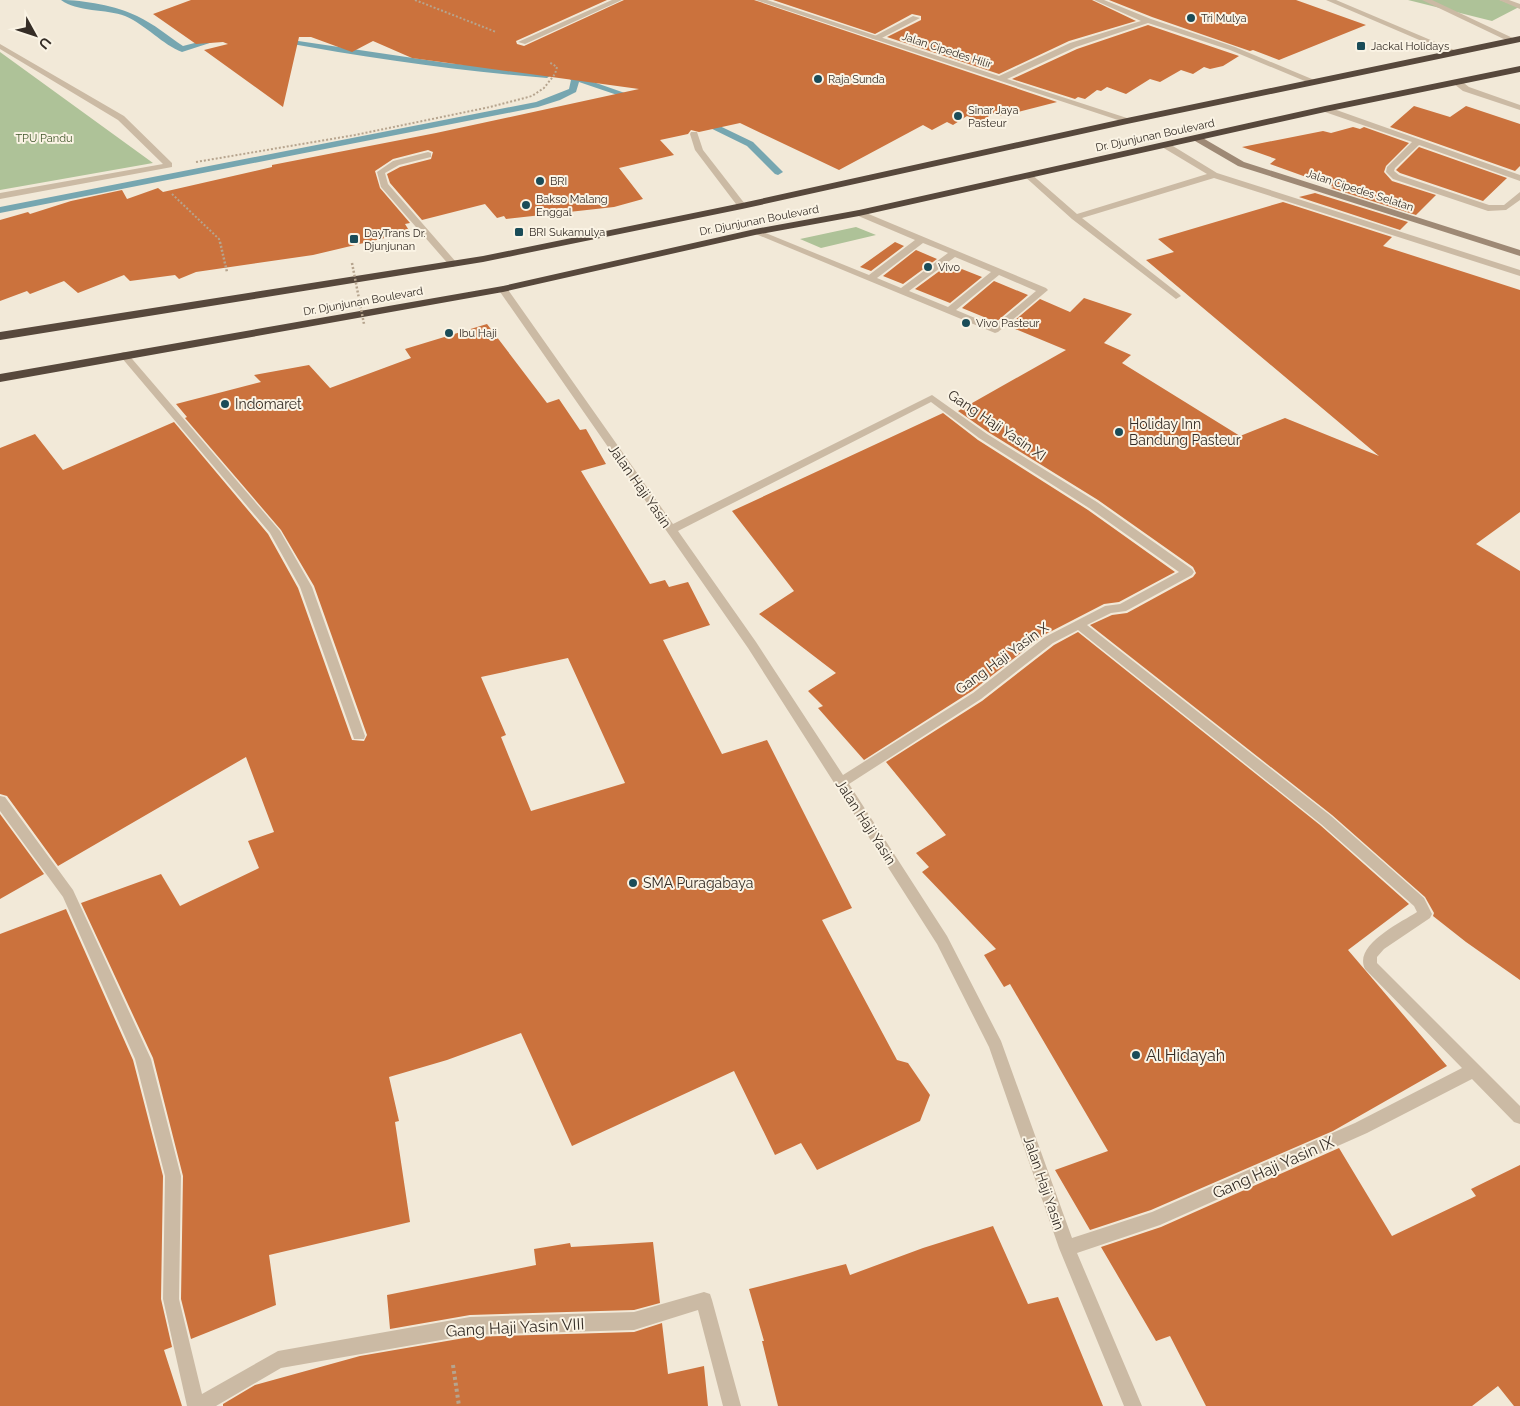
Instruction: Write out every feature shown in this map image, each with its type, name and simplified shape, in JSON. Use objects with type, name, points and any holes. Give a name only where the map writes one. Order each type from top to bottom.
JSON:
[{"type":"highway","name":"Dr. Djunjunan Boulevard","points":[[0,336],[453,264],[742,206],[1126,121],[1516,40]]},
{"type":"highway","name":"Dr. Djunjunan Boulevard","points":[[0,378],[503,289],[755,232],[858,213],[1198,139],[1325,109],[1520,69]]},
{"type":"street","points":[[524,42],[618,0]]},
{"type":"street","name":"Jalan Cipedes Hilir","points":[[760,0],[1126,121]]},
{"type":"street","points":[[774,5],[784,0]]},
{"type":"street","points":[[1098,0],[1148,21],[1262,57],[1315,82]]},
{"type":"street","points":[[1330,0],[1455,52]]},
{"type":"street","points":[[1426,0],[1516,40]]},
{"type":"street","points":[[1503,0],[1520,7]]},
{"type":"street","points":[[875,38],[916,18]]},
{"type":"street","points":[[1000,79],[1060,50],[1148,21]]},
{"type":"street","points":[[0,46],[121,118],[169,165],[0,196]]},
{"type":"street","points":[[1457,82],[1466,89],[1520,108]]},
{"type":"street","points":[[1325,109],[1520,178]]},
{"type":"street","points":[[694,134],[699,150],[742,206]]},
{"type":"street","name":"Jalan Cipedes Selatan","points":[[1198,139],[1241,164],[1520,253]]},
{"type":"street","points":[[1417,142],[1391,167],[1390,172],[1396,177],[1488,208],[1507,208],[1520,195]]},
{"type":"street","points":[[1165,145],[1214,175],[1520,273]]},
{"type":"street","points":[[428,156],[387,167],[381,172],[384,184],[453,264]]},
{"type":"street","points":[[1027,175],[1075,217],[1176,296]]},
{"type":"street","points":[[1075,217],[1214,175]]},
{"type":"street","points":[[755,232],[994,330],[1043,290],[858,213]]},
{"type":"street","points":[[870,279],[922,239]]},
{"type":"street","points":[[902,292],[954,253]]},
{"type":"street","points":[[949,311],[998,271]]},
{"type":"street","name":"Jalan Haji Yasin","points":[[503,289],[752,645],[942,940],[996,1046],[1067,1248],[1133,1406]]},
{"type":"street","points":[[124,355],[274,531],[306,587],[359,736]]},
{"type":"street","name":"Gang Haji Yasin XI","points":[[671,530],[932,398],[983,436],[1093,505],[1188,572]]},
{"type":"street","name":"Gang Haji Yasin X","points":[[840,783],[977,696],[1049,640],[1109,609],[1122,608],[1188,572]]},
{"type":"street","points":[[1080,625],[1326,820],[1419,902],[1425,914],[1379,945],[1370,955],[1370,964],[1520,1117]]},
{"type":"street","points":[[0,801],[68,894],[143,1059],[173,1176],[171,1299],[198,1406]]},
{"type":"street","name":"Gang Haji Yasin IX","points":[[1067,1248],[1154,1219],[1361,1128],[1474,1070]]},
{"type":"street","name":"Gang Haji Yasin VIII","points":[[198,1406],[278,1360],[470,1326],[634,1322],[704,1300],[732,1406]]},
{"type":"path","points":[[189,163],[355,135],[490,107],[532,96],[544,88],[555,74],[557,67],[524,42],[415,0]]},
{"type":"path","points":[[172,194],[219,240],[227,270],[229,300]]},
{"type":"path","points":[[352,263],[364,324]]},
{"type":"path","points":[[447,1330],[459,1406]]},
{"type":"green space","points":[[1408,0],[1500,0],[1519,7],[1492,21]]},
{"type":"green space","name":"TPU Pandu","points":[[0,52],[153,163],[0,190]]},
{"type":"green space","points":[[856,227],[876,235],[821,248],[800,239]]},
{"type":"building","points":[[191,0],[607,0],[516,41],[517,44],[524,46],[624,0],[754,0],[1057,102],[1002,116],[994,113],[981,121],[967,116],[953,125],[947,122],[932,130],[923,125],[839,170],[740,123],[699,132],[691,130],[688,134],[660,140],[674,155],[619,168],[643,199],[614,207],[506,219],[504,216],[497,218],[485,204],[422,220],[390,183],[387,174],[400,167],[431,159],[433,152],[428,150],[393,159],[375,171],[380,188],[410,223],[405,224],[410,232],[313,255],[196,272],[179,279],[175,275],[130,281],[124,275],[78,293],[64,281],[30,294],[27,291],[0,301],[0,220],[122,190],[127,199],[158,188],[163,192],[272,167],[272,165],[436,133],[639,89],[412,58],[373,41],[352,52],[311,37],[299,37],[283,107],[204,50],[228,44],[223,42],[196,44],[153,14]]},
{"type":"building","points":[[773,0],[1092,0],[1136,21],[1069,41],[999,74],[887,37],[921,20],[921,16],[912,14],[875,34]]},
{"type":"building","points":[[1109,0],[1296,0],[1366,25],[1279,60],[1152,17]]},
{"type":"building","points":[[1148,25],[1239,56],[1223,66],[1210,69],[1204,67],[1193,74],[1181,70],[1160,82],[1150,79],[1126,94],[1107,87],[1101,91],[1097,90],[1085,99],[1078,97],[1075,99],[1012,79],[1077,49]]},
{"type":"building","points":[[1414,106],[1450,117],[1466,106],[1520,124],[1520,166],[1515,171],[1390,127]]},
{"type":"building","points":[[1353,127],[1360,129],[1364,127],[1409,143],[1386,166],[1384,172],[1392,181],[1436,195],[1416,215],[1331,188],[1334,187],[1270,164],[1276,159],[1242,147],[1323,131],[1331,133]]},
{"type":"building","points":[[1419,147],[1507,178],[1483,201],[1396,170]]},
{"type":"building","points":[[1315,193],[1408,222],[1400,230],[1299,197]]},
{"type":"building","points":[[1283,202],[1392,237],[1383,246],[1520,290],[1520,512],[1476,544],[1520,571],[1520,980],[1433,916],[1434,913],[1425,897],[1332,815],[1090,625],[1112,615],[1127,613],[1193,577],[1196,573],[1193,567],[1098,500],[988,432],[958,411],[1066,350],[1008,326],[1040,299],[1070,312],[1084,298],[1132,314],[1104,343],[1131,355],[1122,363],[1240,436],[1285,418],[1379,456],[1146,260],[1174,252],[1158,239]]},
{"type":"building","points":[[895,242],[904,246],[871,271],[860,267]]},
{"type":"building","points":[[916,250],[937,259],[903,284],[883,276]]},
{"type":"building","points":[[949,264],[982,277],[950,303],[915,289]]},
{"type":"building","points":[[994,281],[1028,295],[996,322],[962,308]]},
{"type":"building","points":[[487,324],[547,403],[559,399],[580,430],[586,429],[606,464],[581,471],[650,584],[665,580],[669,587],[688,582],[710,625],[663,640],[722,754],[767,740],[852,908],[822,920],[897,1060],[908,1063],[930,1095],[920,1121],[817,1170],[801,1143],[775,1155],[734,1071],[572,1146],[521,1033],[447,1060],[389,1077],[399,1121],[395,1122],[410,1222],[269,1255],[276,1305],[191,1339],[181,1299],[183,1176],[153,1058],[81,903],[161,874],[180,906],[259,868],[248,841],[274,832],[246,757],[58,866],[7,796],[0,794],[0,448],[35,434],[63,470],[174,422],[268,534],[298,588],[352,740],[364,741],[367,735],[314,586],[281,530],[185,418],[187,417],[176,404],[261,382],[254,375],[309,365],[330,388],[411,358],[405,349]],"holes":[[[568,658],[625,783],[531,811],[501,737],[506,735],[481,677]]]},
{"type":"building","points":[[943,413],[978,440],[1088,510],[1175,572],[1119,602],[1104,604],[1044,635],[972,691],[864,760],[818,708],[823,706],[808,691],[836,673],[759,614],[794,591],[732,511]]},
{"type":"building","points":[[1078,632],[1320,825],[1409,904],[1348,950],[1447,1066],[1333,1131],[1151,1210],[1090,1230],[1055,1170],[1108,1151],[1010,984],[1004,987],[984,955],[996,949],[922,872],[929,867],[916,853],[946,835],[886,762],[982,701],[1054,645]]},
{"type":"building","points":[[0,814],[44,874],[0,899]]},
{"type":"building","points":[[66,909],[133,1060],[163,1176],[161,1299],[172,1347],[164,1350],[182,1406],[0,1406],[0,934]]},
{"type":"building","points":[[1339,1148],[1392,1236],[1476,1196],[1471,1189],[1520,1165],[1520,1406],[1514,1406],[1498,1386],[1472,1406],[1206,1406],[1170,1336],[1156,1341],[1101,1247],[1161,1227]]},
{"type":"building","points":[[993,1226],[1028,1304],[1058,1297],[1103,1406],[778,1406],[762,1341],[764,1341],[749,1289],[846,1264],[850,1275],[923,1248]]},
{"type":"building","points":[[653,1242],[660,1303],[634,1310],[470,1315],[390,1329],[387,1295],[536,1265],[534,1249],[570,1243],[571,1247]]},
{"type":"building","points":[[662,1323],[668,1374],[704,1366],[708,1406],[223,1406],[223,1404],[255,1385],[360,1356],[470,1337],[634,1332]]},
{"type":"waterway","points":[[65,0],[127,14],[144,22],[182,49],[218,39]]},
{"type":"waterway","points":[[281,40],[414,61],[547,75]]},
{"type":"waterway","points":[[570,64],[573,67],[575,78]]},
{"type":"waterway","points":[[571,77],[575,78]]},
{"type":"waterway","points":[[0,210],[538,104],[573,90],[575,78]]},
{"type":"waterway","points":[[575,78],[638,99]]},
{"type":"waterway","points":[[701,120],[750,144],[778,172]]},
{"type":"place","name":"Tri Mulya","points":[[1191,18]]},
{"type":"place","name":"Jackal Holidays","points":[[1361,46]]},
{"type":"place","name":"Raja Sunda","points":[[818,79]]},
{"type":"place","name":"Sinar Jaya Pasteur","points":[[958,116]]},
{"type":"place","name":"BRI","points":[[540,181]]},
{"type":"place","name":"Bakso Malang Enggal","points":[[526,205]]},
{"type":"place","name":"BRI Sukamulya","points":[[519,232]]},
{"type":"place","name":"DayTrans Dr. Djunjunan","points":[[354,239]]},
{"type":"place","name":"Vivo","points":[[928,267]]},
{"type":"place","name":"Vivo Pasteur","points":[[966,323]]},
{"type":"place","name":"Ibu Haji","points":[[449,333]]},
{"type":"place","name":"Indomaret","points":[[225,404]]},
{"type":"place","name":"Holiday Inn Bandung Pasteur","points":[[1119,432]]},
{"type":"place","name":"SMA Puragabaya","points":[[633,883]]},
{"type":"place","name":"Al Hidayah","points":[[1136,1055]]}]
